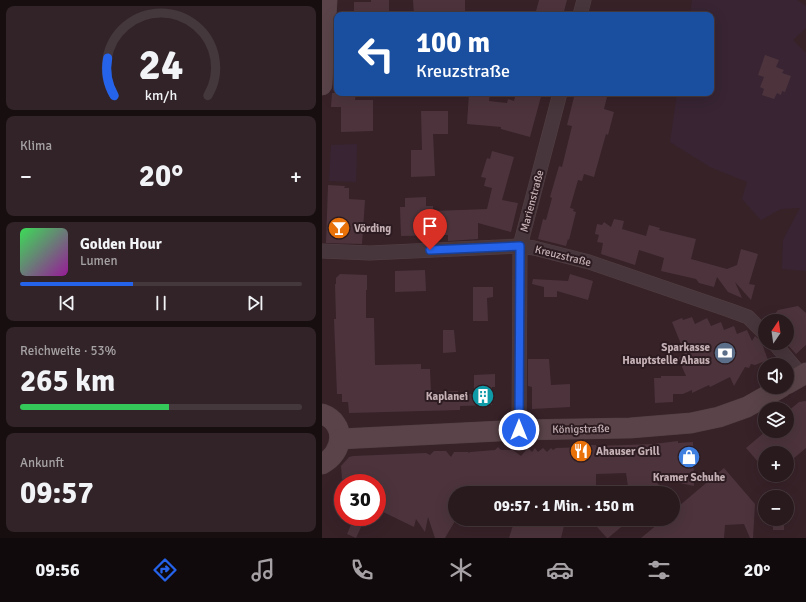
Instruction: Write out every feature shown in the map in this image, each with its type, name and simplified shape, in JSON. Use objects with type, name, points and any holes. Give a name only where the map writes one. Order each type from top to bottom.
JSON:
[{"type":"street","points":[[322,85],[327,0]]},
{"type":"street","points":[[581,12],[584,0]]},
{"type":"street","name":"Marienstraße","points":[[519,430],[520,246],[559,96]]},
{"type":"street","name":"Kreuzstraße","points":[[322,251],[370,253],[520,246],[534,248],[589,262],[729,310],[748,317],[758,327]]},
{"type":"street","points":[[779,350],[798,378]]},
{"type":"street","name":"Königstraße","points":[[340,439],[519,430],[630,428],[683,424],[719,417],[747,407],[770,394]]},
{"type":"street","points":[[322,414],[332,421],[338,429],[340,439],[339,447],[335,454],[330,460],[322,464]]},
{"type":"shaded area","points":[[692,0],[797,0],[806,6],[806,28],[793,40],[806,53],[806,271],[782,269],[783,240],[800,208],[781,209],[761,220],[742,199],[747,182],[710,167],[670,142],[677,96],[714,96],[714,12],[690,12]]},
{"type":"shaded area","points":[[357,144],[356,182],[329,181],[331,145]]},
{"type":"building","points":[[371,0],[389,0],[389,12],[354,12],[354,2],[371,2]]},
{"type":"building","points":[[413,0],[465,0],[465,12],[414,12]]},
{"type":"building","points":[[539,0],[567,0],[564,12],[536,12]]},
{"type":"building","points":[[765,55],[779,60],[776,67],[784,70],[782,73],[791,76],[785,92],[782,91],[781,95],[777,93],[774,99],[762,95],[764,89],[760,87],[764,77],[758,75]]},
{"type":"building","points":[[332,93],[334,93],[334,96],[356,96],[355,100],[373,100],[373,131],[341,132],[341,107],[331,107]]},
{"type":"building","points":[[469,96],[490,96],[489,101],[507,103],[508,99],[514,101],[515,96],[541,96],[530,137],[501,129],[501,127],[467,124]]},
{"type":"building","points":[[574,96],[607,96],[604,109],[614,112],[608,135],[606,134],[594,177],[584,174],[582,181],[578,180],[570,208],[574,209],[573,211],[576,212],[566,246],[538,239],[543,219],[546,220],[552,198],[550,197],[559,166],[562,167],[572,126],[567,125]]},
{"type":"building","points":[[421,111],[448,111],[448,134],[433,134],[435,176],[411,177],[411,150],[422,150]]},
{"type":"building","points":[[492,151],[514,157],[502,200],[518,203],[511,232],[478,223],[478,239],[448,241],[448,235],[401,236],[400,207],[405,207],[405,198],[426,197],[426,206],[433,206],[433,211],[487,209],[492,188],[484,186],[486,178],[481,177],[487,158],[490,159]]},
{"type":"building","points":[[328,185],[345,186],[344,188],[349,188],[349,199],[365,200],[362,244],[326,243]]},
{"type":"building","points":[[614,219],[624,221],[622,229],[646,236],[649,225],[660,228],[659,230],[696,239],[691,259],[727,269],[737,265],[741,249],[758,254],[749,284],[755,285],[751,300],[735,282],[742,298],[728,292],[717,277],[714,287],[699,283],[696,279],[661,271],[664,258],[639,250],[635,265],[601,254],[603,243],[597,242],[599,235],[595,234],[597,224],[602,225],[604,222],[611,227]]},
{"type":"building","points":[[425,270],[426,291],[395,292],[395,271]]},
{"type":"building","points":[[340,274],[367,275],[366,318],[374,318],[375,365],[421,364],[421,369],[430,369],[431,392],[458,391],[458,394],[474,394],[474,375],[495,374],[495,387],[492,387],[492,405],[460,406],[460,410],[349,413],[348,402],[342,402],[342,394],[337,394],[334,319],[336,319],[335,284],[336,278]]},
{"type":"building","points":[[570,274],[593,281],[588,300],[557,291],[557,297],[544,297],[544,287],[532,284],[533,279],[568,281]]},
{"type":"building","points":[[473,287],[493,287],[493,297],[487,298],[488,321],[473,321]]},
{"type":"building","points":[[798,306],[806,313],[806,345],[796,354],[792,350],[794,350],[794,314],[775,314],[778,310]]},
{"type":"building","name":"Sparkasse Hauptstelle Ahaus","points":[[692,317],[695,324],[707,318],[711,326],[721,322],[724,330],[734,326],[737,334],[747,330],[752,341],[755,336],[758,338],[758,350],[764,350],[767,358],[758,358],[758,364],[751,364],[749,368],[745,367],[734,386],[730,377],[710,387],[709,385],[692,393],[692,390],[683,394],[673,394],[673,402],[655,403],[654,378],[661,378],[661,376],[686,376],[678,358],[685,354],[672,322],[682,318],[683,320]]},
{"type":"building","points":[[443,330],[454,330],[456,352],[443,353]]},
{"type":"building","points":[[528,359],[549,359],[551,385],[570,384],[570,407],[532,409],[532,387],[528,386]]},
{"type":"building","points":[[806,401],[806,448],[794,458],[794,446],[758,446],[758,462],[746,448],[758,438],[794,438],[794,406],[799,402]]},
{"type":"building","points":[[678,441],[678,443],[693,442],[694,486],[652,477],[660,486],[628,486],[626,473],[596,474],[596,486],[448,486],[448,526],[452,526],[445,538],[435,538],[428,517],[425,532],[416,519],[414,527],[386,513],[386,474],[342,474],[341,466],[349,457],[353,456],[426,453],[430,455],[434,451],[446,451],[451,457],[454,452],[469,453],[495,450],[498,447],[501,450],[513,450],[521,456],[528,448],[532,452],[535,448],[538,452],[543,448],[547,452],[551,448],[553,450],[556,448],[586,447],[586,445],[654,444]]},
{"type":"building","points":[[724,468],[755,504],[753,538],[750,538],[744,524],[725,525],[724,538],[641,538],[656,526],[680,526],[680,505]]},
{"type":"building","points":[[350,526],[362,526],[356,538],[347,534]]},
{"type":"building","points":[[513,526],[564,526],[561,538],[509,538]]},
{"type":"building","points":[[596,526],[623,526],[608,538]]},
{"type":"building","points":[[773,526],[784,526],[784,530],[773,530]]},
{"type":"place","name":"Vörding","points":[[339,228]]},
{"type":"place","name":"Sparkasse Hauptstelle Ahaus","points":[[725,353]]},
{"type":"place","name":"Kaplanei","points":[[483,396]]},
{"type":"place","name":"Ahauser Grill","points":[[581,451]]},
{"type":"place","name":"Kramer Schuhe","points":[[689,457]]},
{"type":"route","points":[[430,250],[520,246],[519,430]]}]
